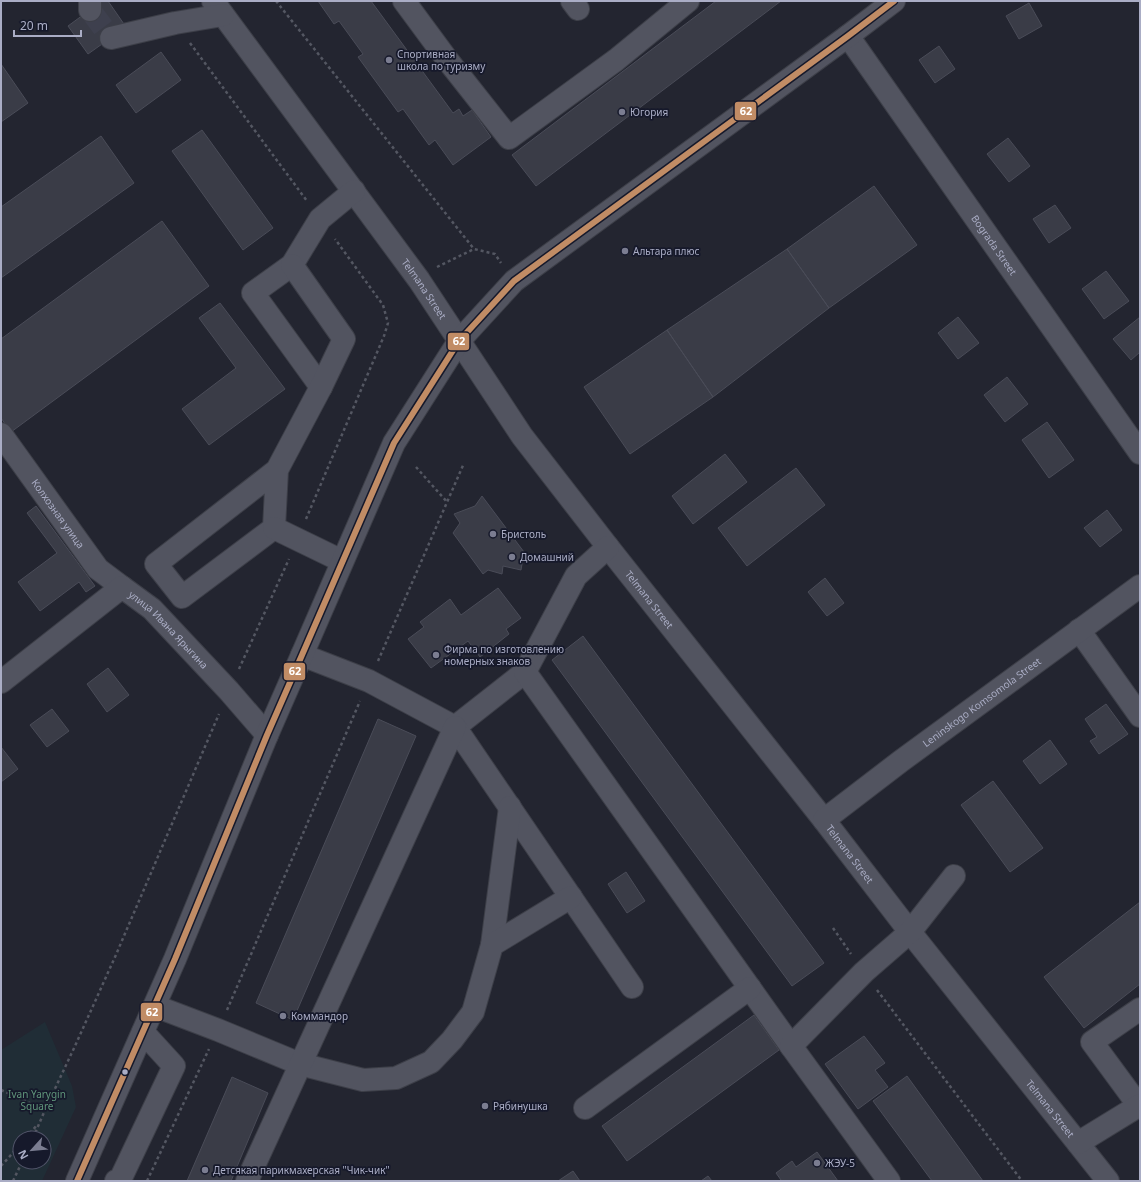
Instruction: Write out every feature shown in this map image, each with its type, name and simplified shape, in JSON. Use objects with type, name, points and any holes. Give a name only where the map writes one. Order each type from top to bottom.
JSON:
[{"type":"street","points":[[404,1],[449,62],[509,138],[616,60],[688,1]]},
{"type":"street","points":[[77,1181],[155,1006],[267,735],[394,443],[459,341],[514,281],[894,1]]},
{"type":"street","points":[[111,38],[175,23],[218,8]]},
{"type":"street","name":"Telmana Street","points":[[218,8],[419,280],[522,436],[824,820],[910,932],[1108,1181]]},
{"type":"street","name":"Bograda Street","points":[[848,36],[1140,453]]},
{"type":"street","points":[[320,387],[253,292],[292,265],[320,219],[354,191]]},
{"type":"street","points":[[274,528],[277,470],[344,339],[292,265]]},
{"type":"street","name":"Колхозная улица","points":[[1,434],[98,569],[122,587]]},
{"type":"street","points":[[274,528],[182,597],[156,564],[277,470]]},
{"type":"street","points":[[274,528],[342,561]]},
{"type":"street","points":[[247,1181],[454,727],[525,672],[576,576],[608,547]]},
{"type":"street","name":"Leninskogo Komsomola Street","points":[[824,820],[901,761],[1140,586]]},
{"type":"street","name":"улица Ивана Ярыгина","points":[[1,682],[122,587],[152,609],[229,691],[267,735]]},
{"type":"street","points":[[1079,630],[1140,716]]},
{"type":"street","points":[[302,655],[369,681],[454,727],[632,987]]},
{"type":"street","points":[[525,672],[791,1046],[890,1181]]},
{"type":"street","points":[[155,1006],[300,1064],[363,1080],[396,1078],[430,1062],[452,1040],[473,1012],[492,945],[510,807]]},
{"type":"street","points":[[791,1046],[864,972],[910,932],[954,876]]},
{"type":"street","points":[[492,945],[571,897]]},
{"type":"street","points":[[585,1108],[750,988]]},
{"type":"street","points":[[1078,1143],[1139,1105],[1092,1042],[1140,1009]]},
{"type":"street","points":[[116,1181],[120,1180],[174,1066],[143,1032]]},
{"type":"path","points":[[276,1],[474,249],[495,254],[502,265]]},
{"type":"path","points":[[435,268],[474,249]]},
{"type":"path","points":[[147,1181],[218,1030],[464,462]]},
{"type":"path","points":[[416,467],[447,502]]},
{"type":"path","points":[[833,928],[864,972],[1022,1181]]},
{"type":"path","points":[[1,1090],[44,1110]]},
{"type":"path","points":[[33,1130],[39,1124]]},
{"type":"path","points":[[1,1166],[12,1154]]},
{"type":"path","points":[[13,1181],[18,1170]]},
{"type":"green space","name":"Ivan Yarygin Square","points":[[45,1022],[72,1086],[76,1107],[52,1159],[52,1130],[12,1130],[12,1170],[47,1170],[42,1181],[1,1181],[1,1050]]},
{"type":"building","points":[[102,1],[108,1],[126,27],[88,54],[68,26]]},
{"type":"building","points":[[318,1],[371,1],[453,113],[459,109],[463,116],[472,110],[491,137],[453,165],[435,140],[429,145],[403,109],[398,112],[358,57],[363,54],[339,21],[334,24]]},
{"type":"building","points":[[716,1],[781,1],[536,186],[512,155]]},
{"type":"building","points":[[1029,3],[1042,26],[1019,39],[1006,16]]},
{"type":"building","points":[[939,46],[955,69],[935,83],[919,60]]},
{"type":"building","points":[[161,52],[181,80],[136,113],[116,85]]},
{"type":"building","points":[[1,64],[28,103],[1,122]]},
{"type":"building","points":[[202,130],[273,228],[243,250],[172,151]]},
{"type":"building","points":[[101,136],[134,183],[1,278],[1,207]]},
{"type":"building","points":[[1008,138],[1030,166],[1009,182],[987,154]]},
{"type":"building","points":[[874,186],[917,245],[829,308],[787,249]]},
{"type":"building","points":[[1055,205],[1071,228],[1049,243],[1033,219]]},
{"type":"building","points":[[162,221],[209,286],[11,432],[1,418],[1,339]]},
{"type":"building","points":[[787,249],[829,308],[713,397],[667,330]]},
{"type":"building","points":[[1106,271],[1129,301],[1104,319],[1082,289]]},
{"type":"building","points":[[220,303],[285,389],[209,445],[182,409],[236,368],[199,318]]},
{"type":"building","points":[[958,317],[979,343],[958,359],[938,333]]},
{"type":"building","points":[[1140,317],[1140,352],[1131,360],[1113,339]]},
{"type":"building","points":[[667,330],[713,397],[630,454],[584,387]]},
{"type":"building","points":[[1007,377],[1028,404],[1005,422],[984,395]]},
{"type":"building","points":[[1047,422],[1074,460],[1049,478],[1022,440]]},
{"type":"building","points":[[725,454],[747,482],[693,524],[672,496]]},
{"type":"building","points":[[796,468],[825,505],[747,566],[718,528]]},
{"type":"building","points":[[482,496],[524,552],[521,570],[503,566],[502,574],[488,570],[483,574],[453,533],[460,523],[454,514],[475,506]]},
{"type":"building","points":[[36,506],[95,586],[86,592],[79,582],[40,611],[18,582],[57,553],[27,513]]},
{"type":"building","points":[[1107,510],[1122,530],[1100,547],[1084,528]]},
{"type":"building","points":[[825,578],[844,603],[827,616],[808,592]]},
{"type":"building","points":[[498,588],[521,618],[506,629],[509,634],[480,657],[468,641],[431,668],[408,639],[424,627],[420,622],[450,599],[461,615]]},
{"type":"building","points":[[583,636],[824,963],[792,986],[552,660]]},
{"type":"building","points":[[108,668],[129,695],[107,712],[87,684]]},
{"type":"building","points":[[1106,704],[1128,734],[1099,754],[1090,741],[1097,737],[1085,719]]},
{"type":"building","points":[[52,709],[69,731],[47,747],[30,725]]},
{"type":"building","points":[[378,719],[416,736],[293,1020],[256,1003]]},
{"type":"building","points":[[1050,740],[1067,764],[1040,784],[1023,761]]},
{"type":"building","points":[[1,747],[18,769],[1,782]]},
{"type":"building","points":[[993,781],[1043,848],[1010,872],[961,805]]},
{"type":"building","points":[[626,872],[645,901],[627,913],[608,884]]},
{"type":"building","points":[[1140,902],[1140,984],[1084,1028],[1044,977]]},
{"type":"building","points":[[754,1015],[779,1050],[627,1161],[602,1126]]},
{"type":"building","points":[[864,1036],[885,1063],[875,1070],[888,1087],[858,1109],[825,1064]]},
{"type":"building","points":[[907,1076],[983,1181],[932,1181],[873,1101]]},
{"type":"building","points":[[232,1077],[268,1093],[231,1181],[187,1181]]},
{"type":"building","points":[[817,1152],[838,1181],[779,1181],[781,1180],[776,1173],[792,1161],[796,1167]]},
{"type":"building","points":[[573,1171],[580,1181],[558,1181]]},
{"type":"building","points":[[708,1176],[712,1181],[701,1181]]},
{"type":"tunnel","points":[[90,10],[111,38]]},
{"type":"transit line","name":"62","points":[[77,1181],[175,959],[267,735],[394,443],[459,341],[514,281],[894,1]]},
{"type":"place","name":"Спортивная школа по туризму","points":[[389,60]]},
{"type":"place","name":"Югория","points":[[622,112]]},
{"type":"place","name":"Альтара плюс","points":[[625,251]]},
{"type":"place","name":"Бристоль","points":[[493,534]]},
{"type":"place","name":"Домашний","points":[[512,557]]},
{"type":"place","name":"Фирма по изготовлению номерных знаков","points":[[436,655]]},
{"type":"place","name":"Коммандор","points":[[283,1016]]},
{"type":"place","name":"Рябинушка","points":[[485,1106]]},
{"type":"place","name":"ЖЭУ-5","points":[[817,1163]]},
{"type":"place","name":"Детсякая парикмахерская \"Чик-чик\"","points":[[205,1170]]}]
